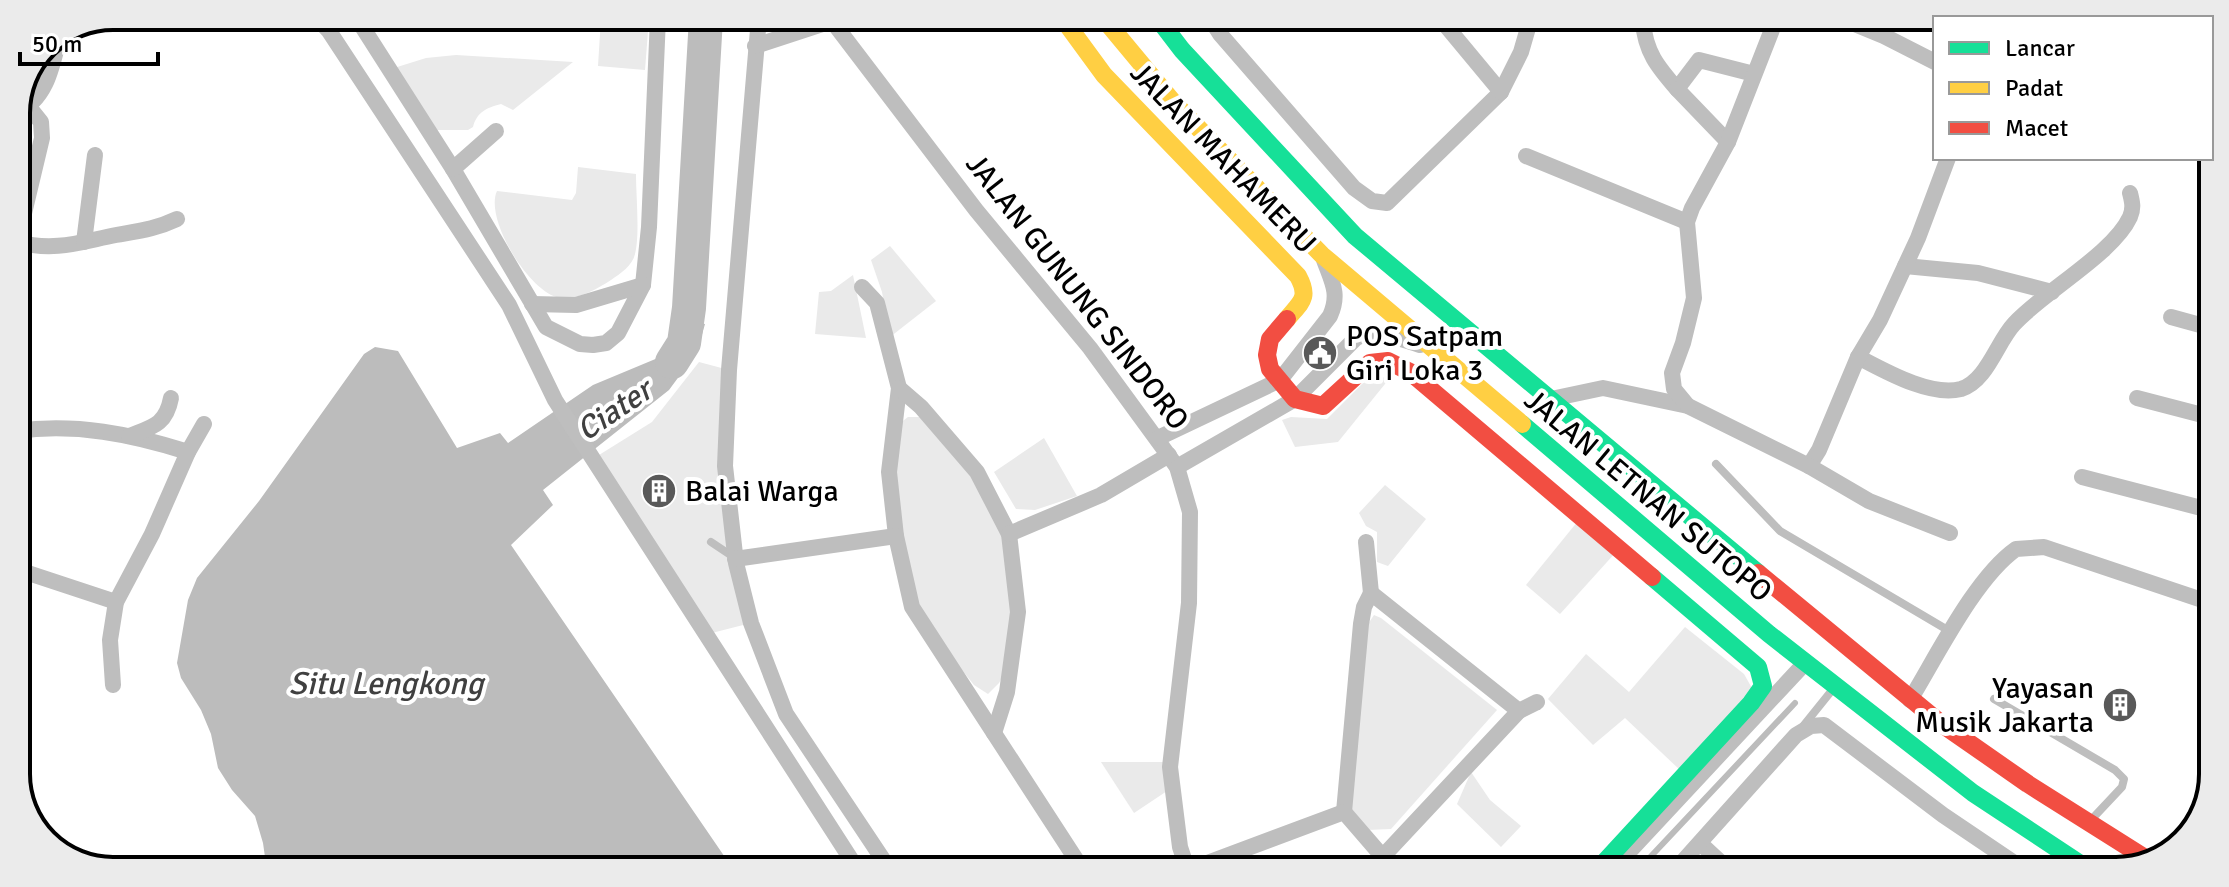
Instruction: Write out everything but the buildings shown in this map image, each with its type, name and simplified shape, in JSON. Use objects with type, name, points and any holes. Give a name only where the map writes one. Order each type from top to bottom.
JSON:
[{"type":"main road","name":"JALAN MAHAMERU","points":[[1071,30],[1104,75],[1298,276],[1305,289],[1303,299],[1267,347],[1270,369],[1280,380]]},
{"type":"main road","name":"JALAN LETNAN SUTOPO","points":[[1113,30],[1173,102],[1322,255],[1758,625],[1973,793],[2070,857]]},
{"type":"main road","name":"JALAN LETNAN SUTOPO","points":[[1167,30],[1355,236],[1910,700],[1975,750],[2138,854]]},
{"type":"main road","points":[[1280,380],[1295,399],[1323,406],[1370,363],[1388,361],[1410,372],[1758,667],[1763,686],[1751,703],[1609,857]]},
{"type":"street","points":[[328,30],[509,305],[555,400],[850,857]]},
{"type":"street","points":[[364,30],[453,169],[546,327],[580,344],[606,343],[618,333],[643,285],[649,227],[657,30]]},
{"type":"street","points":[[757,30],[733,304],[726,434],[725,466],[735,559],[751,623],[786,714],[881,857]]},
{"type":"street","points":[[755,46],[802,30]]},
{"type":"street","name":"JALAN GUNUNG SINDORO","points":[[840,30],[976,210],[1090,348],[1173,461],[1190,512],[1189,603],[1170,767],[1183,857]]},
{"type":"street","points":[[1217,30],[1354,188],[1372,201],[1387,203],[1501,92],[1521,52],[1527,30]]},
{"type":"street","points":[[1449,30],[1501,92]]},
{"type":"street","points":[[1644,30],[1647,49],[1654,63],[1728,142]]},
{"type":"street","points":[[1688,406],[1674,389],[1672,381],[1694,298],[1687,222],[1728,142],[1772,30]]},
{"type":"street","points":[[1886,30],[1933,61]]},
{"type":"street","points":[[31,103],[42,94],[54,54]]},
{"type":"street","points":[[1677,89],[1699,60],[1754,74]]},
{"type":"street","points":[[30,115],[41,122],[42,138],[30,189]]},
{"type":"street","points":[[453,169],[496,131]]},
{"type":"street","points":[[84,242],[95,155]]},
{"type":"street","points":[[1526,156],[1687,222]]},
{"type":"street","points":[[1809,466],[1858,357],[1880,320],[1905,266],[1947,160]]},
{"type":"street","points":[[1858,357],[1898,378],[1944,391],[1975,383],[2014,324],[2109,244],[2130,219],[2133,205],[2130,193]]},
{"type":"street","points":[[30,246],[67,247],[159,228],[177,219]]},
{"type":"street","points":[[1158,438],[1280,380],[1330,316],[1335,304],[1337,292],[1322,255]]},
{"type":"street","points":[[1905,266],[1978,273],[2052,292]]},
{"type":"street","points":[[532,304],[576,305],[643,285]]},
{"type":"street","points":[[862,287],[877,303],[899,388],[889,472],[896,536],[912,607],[1075,857]]},
{"type":"street","points":[[2171,317],[2199,325]]},
{"type":"street","points":[[1009,534],[1101,495],[1295,399],[1356,338],[1367,333],[1378,333],[1430,348]]},
{"type":"street","points":[[899,388],[921,407],[977,472],[1009,534],[1018,612],[1007,692],[994,733]]},
{"type":"street","points":[[1551,399],[1603,388],[1688,406],[1809,466],[1869,501],[1950,533]]},
{"type":"street","points":[[1571,415],[1580,394]]},
{"type":"street","points":[[129,436],[158,425],[169,411],[171,398]]},
{"type":"street","points":[[2137,398],[2199,414]]},
{"type":"street","points":[[113,685],[110,640],[116,602],[204,424]]},
{"type":"street","points":[[30,430],[76,427],[129,436],[188,452]]},
{"type":"street","points":[[2082,477],[2199,507]]},
{"type":"street","points":[[735,559],[896,536]]},
{"type":"street","points":[[1366,542],[1371,593],[1361,624],[1344,812],[1374,857]]},
{"type":"street","points":[[1910,700],[1992,573],[2008,554],[2024,547],[2044,547],[2199,599]]},
{"type":"street","points":[[30,574],[116,602]]},
{"type":"street","points":[[1371,593],[1519,711]]},
{"type":"street","points":[[1624,857],[1806,662]]},
{"type":"street","points":[[1382,857],[1519,711],[1537,702]]},
{"type":"street","points":[[1688,857],[1803,730],[1824,725],[1943,815],[2005,857]]},
{"type":"street","points":[[1223,857],[1344,812]]},
{"type":"street","points":[[1701,844],[1715,857]]},
{"type":"lane","points":[[1716,464],[1780,531],[1952,632]]},
{"type":"lane","points":[[711,542],[735,559]]},
{"type":"lane","points":[[1803,730],[1836,686]]},
{"type":"lane","points":[[1994,699],[2115,770],[2124,779],[2122,787],[2088,824]]},
{"type":"shaded area","points":[[600,30],[648,30],[645,70],[598,66]]},
{"type":"shaded area","points":[[774,30],[799,30],[774,42]]},
{"type":"shaded area","points":[[456,55],[573,62],[513,110],[501,104],[483,111],[468,130],[435,130],[394,68],[426,58]]},
{"type":"shaded area","points":[[578,167],[636,174],[638,226],[635,254],[626,269],[600,287],[574,297],[560,298],[535,283],[512,253],[497,218],[495,203],[497,191],[572,200],[576,193]]},
{"type":"shaded area","points":[[890,246],[936,301],[890,337],[882,292],[871,260]]},
{"type":"shaded area","points":[[853,275],[866,338],[815,334],[819,292],[831,291]]},
{"type":"shaded area","points":[[699,362],[729,370],[736,562],[751,623],[704,635],[599,455],[652,422]]},
{"type":"shaded area","points":[[1372,374],[1389,379],[1338,442],[1295,447],[1282,420],[1291,417],[1327,419]]},
{"type":"shaded area","points":[[908,417],[922,417],[943,431],[1009,534],[1011,662],[999,683],[988,694],[974,685],[912,607],[889,467],[899,424]]},
{"type":"shaded area","points":[[1044,438],[1077,496],[1035,510],[1016,509],[994,472]]},
{"type":"shaded area","points":[[1385,485],[1426,519],[1388,566],[1377,562],[1377,532],[1366,526],[1359,513]]},
{"type":"shaded area","points":[[1578,521],[1616,552],[1560,614],[1526,585]]},
{"type":"shaded area","points":[[1374,615],[1497,710],[1391,829],[1367,830],[1351,808],[1368,624]]},
{"type":"shaded area","points":[[1685,627],[1744,674],[1753,690],[1680,770],[1625,718],[1593,745],[1548,699],[1586,654],[1629,692]]},
{"type":"shaded area","points":[[1101,762],[1165,762],[1167,791],[1134,813]]},
{"type":"shaded area","points":[[1471,772],[1490,800],[1521,826],[1501,847],[1457,804]]},
{"type":"water","name":"Situ Lengkong","points":[[677,318],[705,324],[697,352],[669,390],[543,490],[553,505],[511,545],[725,857],[265,857],[255,816],[218,768],[211,734],[201,710],[181,678],[177,663],[188,600],[197,578],[259,501],[364,354],[375,347],[398,351],[457,448],[500,433],[508,443],[593,385],[665,355],[677,336]]},
{"type":"waterway","name":"Ciater","points":[[672,362],[684,343],[689,308],[705,30]]},
{"type":"waterway","points":[[1650,857],[1795,703]]},
{"type":"traffic: fast","points":[[1167,30],[1355,236],[1758,573]]},
{"type":"traffic: fast","points":[[1522,424],[1769,634],[1973,793],[2070,857]]},
{"type":"traffic: fast","points":[[1609,857],[1751,703],[1763,686],[1758,667],[1652,577]]},
{"type":"traffic: slow","points":[[1071,30],[1104,75],[1298,276],[1302,283],[1302,299],[1287,319]]},
{"type":"traffic: slow","points":[[1113,30],[1173,102],[1322,255],[1522,424]]},
{"type":"traffic: jam","points":[[1287,319],[1270,339],[1267,355],[1270,369],[1295,399],[1323,406],[1370,363],[1388,361],[1410,372],[1652,577]]},
{"type":"traffic: jam","points":[[1758,573],[1939,722],[2028,784],[2139,854]]},
{"type":"place","name":"POS Satpam Giri Loka 3","points":[[1320,353]]},
{"type":"place","name":"Balai Warga","points":[[659,491]]},
{"type":"place","name":"Yayasan Musik Jakarta","points":[[2120,705]]}]
